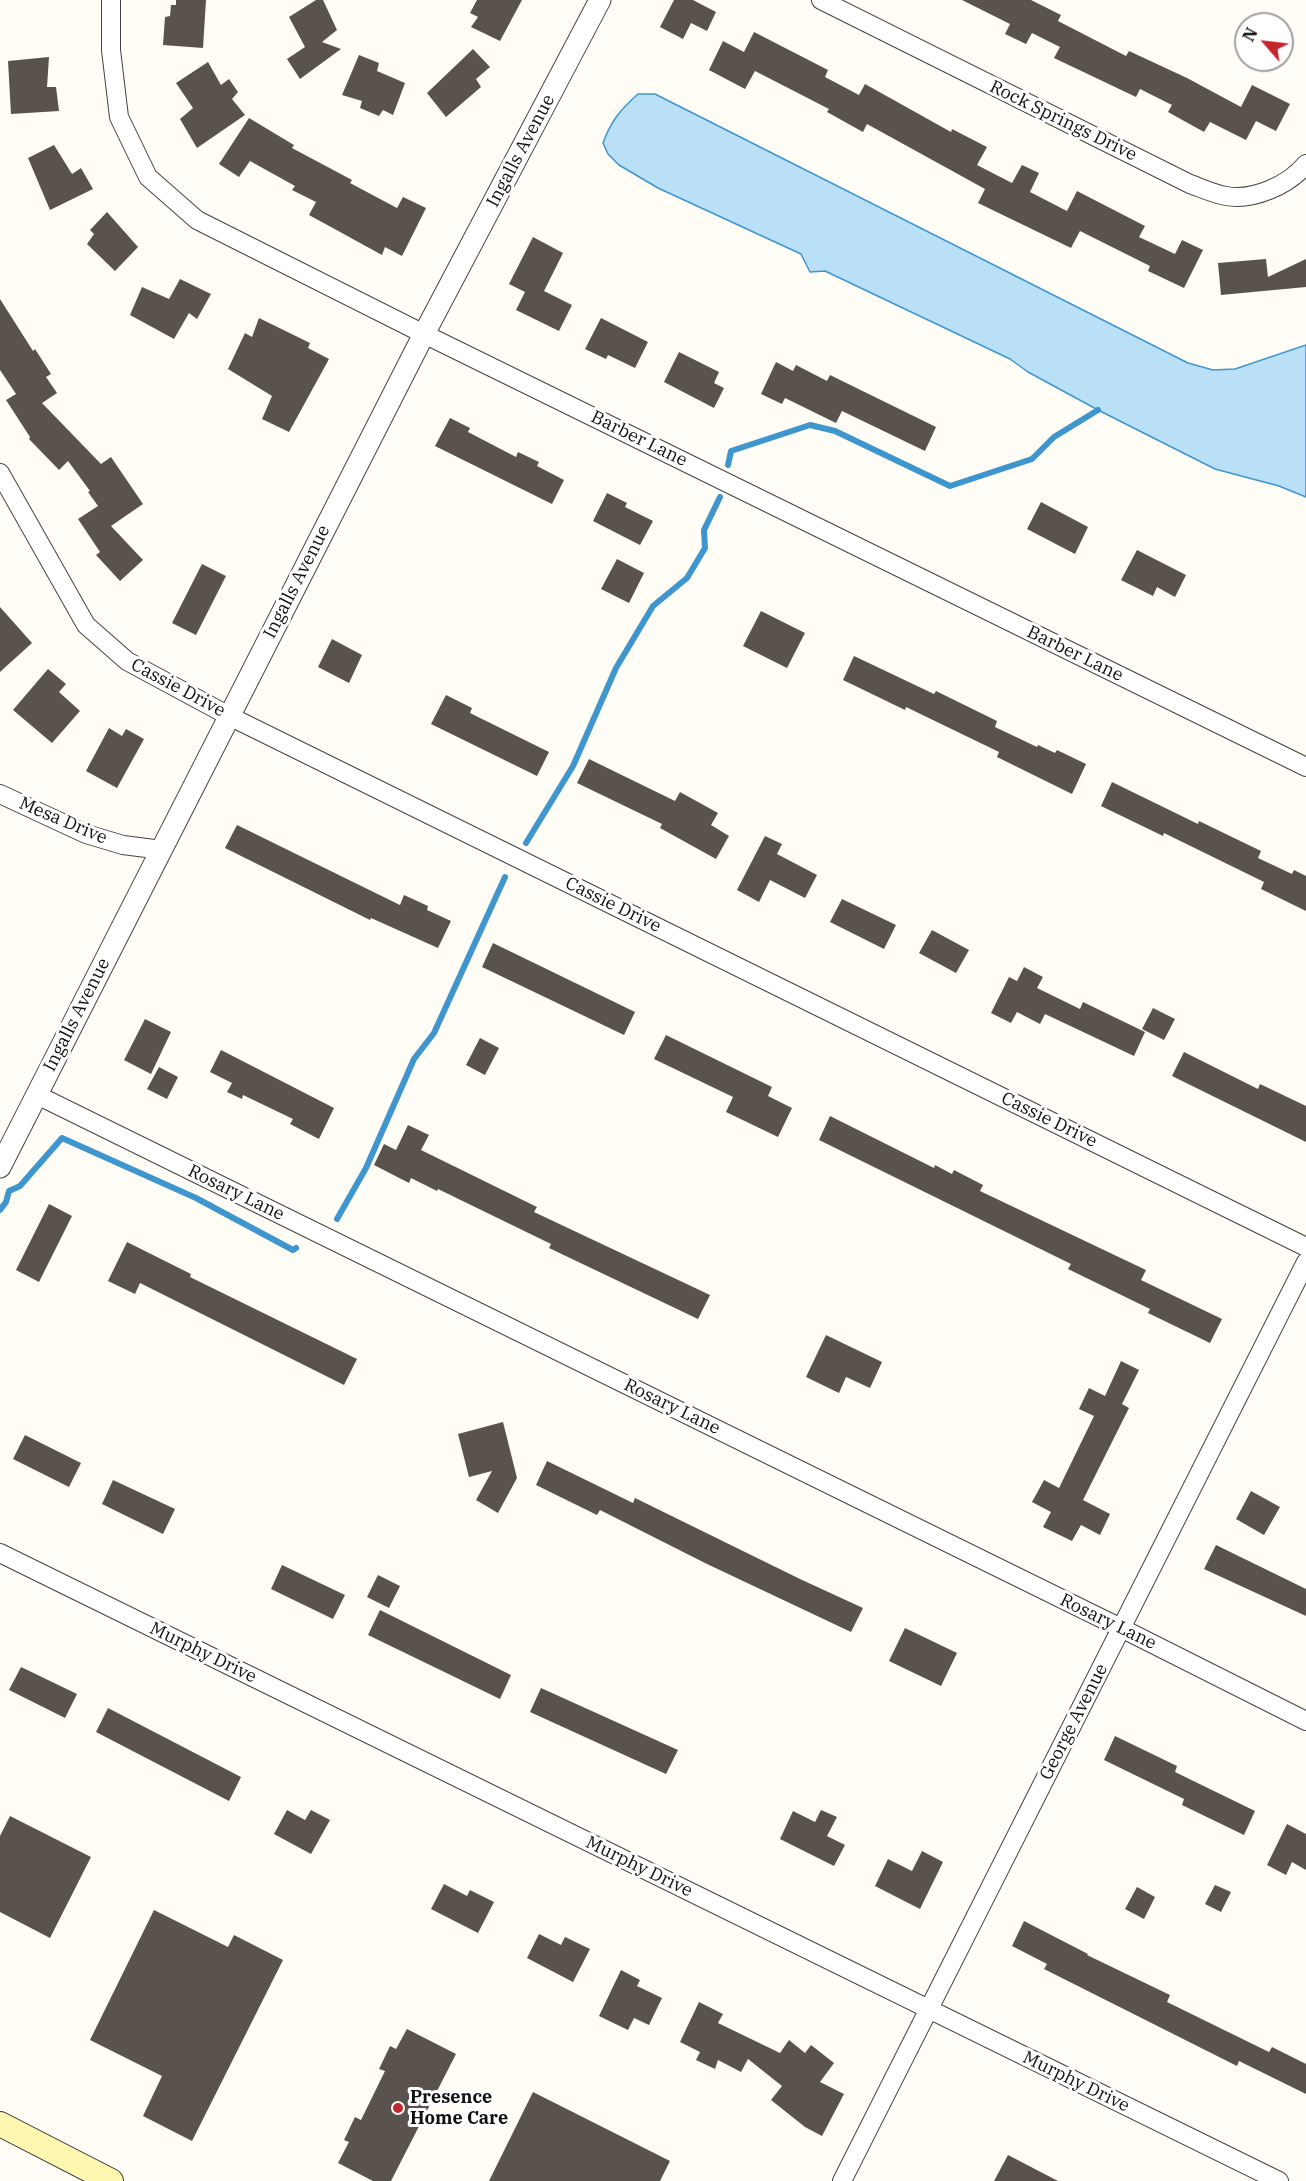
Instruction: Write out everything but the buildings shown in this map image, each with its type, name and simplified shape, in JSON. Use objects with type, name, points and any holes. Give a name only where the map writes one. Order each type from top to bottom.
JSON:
[{"type":"main road","points":[[0,2124],[111,2181]]},
{"type":"street","name":"Barber Lane","points":[[111,0],[111,50],[119,117],[148,177],[197,220],[424,334],[1306,767]]},
{"type":"street","name":"Ingalls Avenue","points":[[0,1167],[424,334],[600,0]]},
{"type":"street","name":"Rock Springs Drive","points":[[824,1],[1190,184],[1227,196],[1252,195],[1278,187],[1306,164]]},
{"type":"street","name":"Cassie Drive","points":[[0,473],[86,625],[127,662],[229,716],[1306,1247]]},
{"type":"street","name":"Mesa Drive","points":[[0,794],[86,834],[123,845],[162,850]]},
{"type":"street","name":"Rosary Lane","points":[[37,1095],[1306,1721]]},
{"type":"street","name":"George Avenue","points":[[842,2181],[1306,1262]]},
{"type":"street","name":"Murphy Drive","points":[[0,1553],[1279,2181]]},
{"type":"water","points":[[638,94],[655,94],[1188,363],[1213,370],[1235,369],[1306,345],[1306,497],[1279,486],[1215,469],[1098,410],[1028,372],[1010,359],[825,271],[810,272],[801,254],[658,188],[619,165],[608,154],[603,143],[617,116]]},
{"type":"waterway","points":[[728,465],[731,451],[810,425],[835,431],[950,486],[1032,459],[1054,437],[1098,410]]},
{"type":"waterway","points":[[526,843],[573,766],[616,668],[653,606],[687,578],[705,548],[704,530],[720,497]]},
{"type":"waterway","points":[[337,1219],[366,1168],[414,1059],[434,1033],[505,877]]},
{"type":"waterway","points":[[0,1210],[6,1202],[9,1191],[20,1186],[62,1138],[196,1198],[293,1250],[296,1248]]},
{"type":"place","name":"Presence Home Care","points":[[398,2108]]}]
